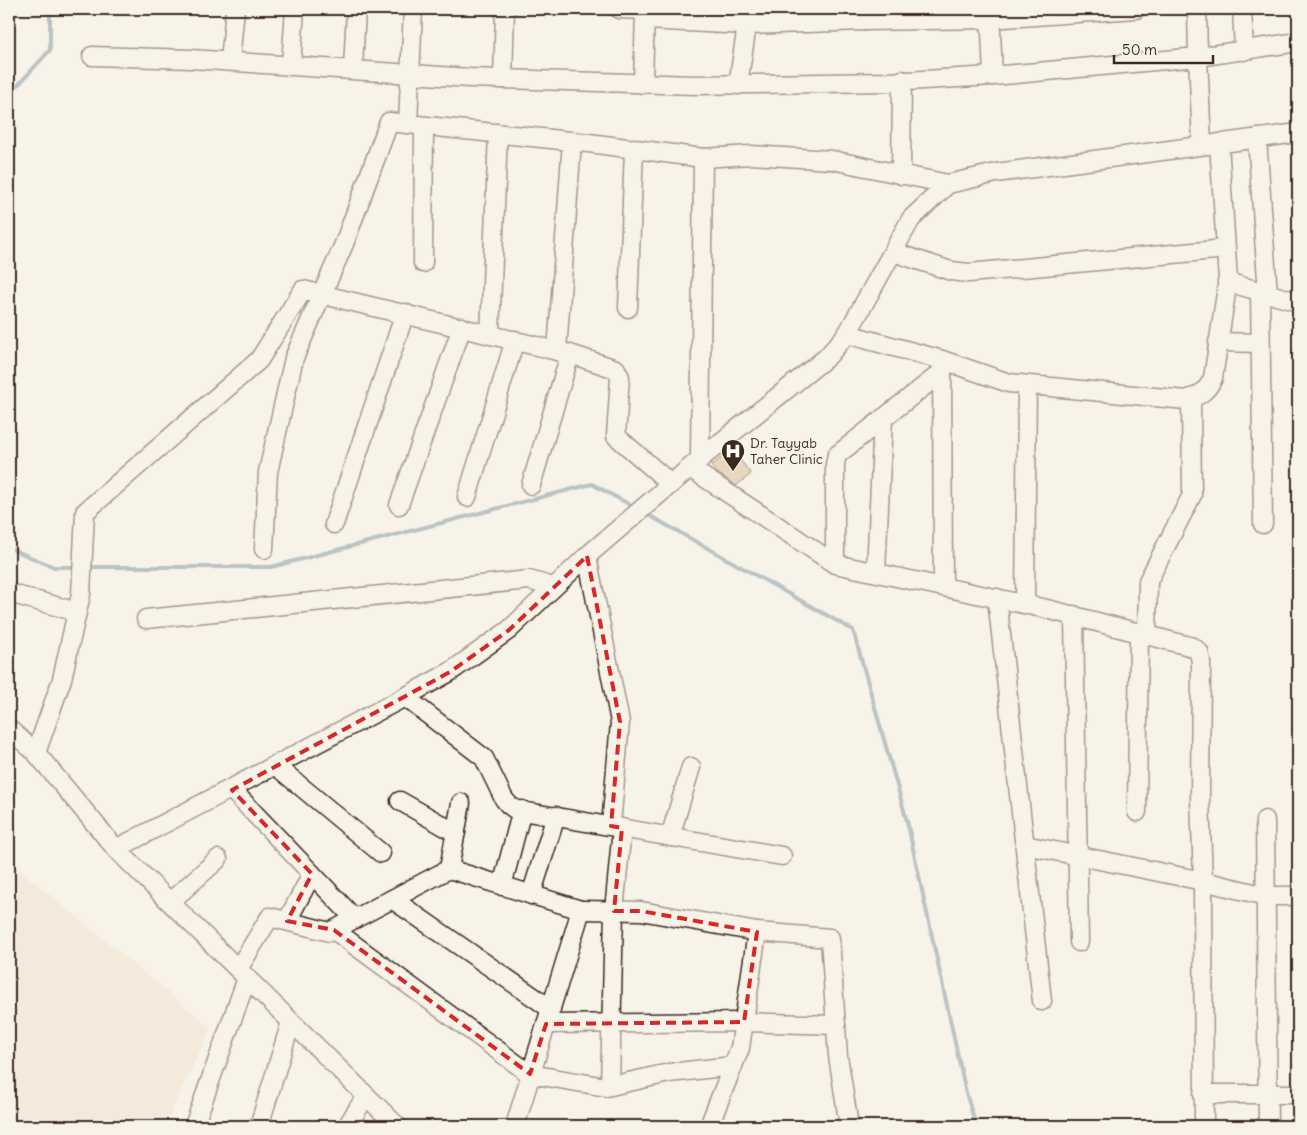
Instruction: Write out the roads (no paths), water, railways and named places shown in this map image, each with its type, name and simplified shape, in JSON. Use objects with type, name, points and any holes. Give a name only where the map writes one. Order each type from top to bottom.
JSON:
[{"type":"street","points":[[230,61],[235,9]]},
{"type":"street","points":[[291,65],[296,9]]},
{"type":"street","points":[[353,69],[356,9]]},
{"type":"street","points":[[413,9],[412,74],[423,264]]},
{"type":"street","points":[[503,79],[505,9]]},
{"type":"street","points":[[619,9],[645,13],[747,17],[990,14],[1136,9]]},
{"type":"street","points":[[847,334],[942,366],[1009,384],[1186,400],[1208,389],[1213,378],[1227,282],[1226,250],[1198,57],[1197,9]]},
{"type":"street","points":[[1242,9],[1244,50]]},
{"type":"street","points":[[643,84],[645,13]]},
{"type":"street","points":[[990,14],[993,76]]},
{"type":"street","points":[[738,85],[747,17]]},
{"type":"street","points":[[92,56],[230,61],[503,79],[738,85],[889,82],[993,76],[1198,57],[1298,42]]},
{"type":"street","points":[[901,175],[902,80]]},
{"type":"street","points":[[264,549],[268,472],[294,358],[344,244],[389,122],[634,148],[703,158],[751,155],[832,160],[948,184],[996,173],[1210,143],[1298,133]]},
{"type":"street","points":[[490,334],[498,133]]},
{"type":"street","points":[[1257,138],[1264,293],[1260,343],[1263,524]]},
{"type":"street","points":[[531,485],[564,352],[572,141]]},
{"type":"street","points":[[628,308],[634,148]]},
{"type":"street","points":[[695,464],[703,158]]},
{"type":"street","points":[[116,849],[232,790],[275,765],[406,697],[480,652],[509,630],[586,556],[695,464],[827,357],[847,334],[911,219],[948,184]]},
{"type":"street","points":[[893,252],[951,271],[969,272],[1226,250]]},
{"type":"street","points":[[1227,282],[1298,302]]},
{"type":"street","points":[[36,752],[62,679],[81,594],[84,558],[83,523],[88,508],[259,360],[301,291],[306,289],[564,352],[618,371],[616,436],[672,484]]},
{"type":"street","points":[[334,524],[405,313]]},
{"type":"street","points":[[398,504],[462,327]]},
{"type":"street","points":[[467,497],[515,340]]},
{"type":"street","points":[[1218,342],[1260,343]]},
{"type":"street","points":[[835,564],[835,460],[837,455],[883,418],[942,366]]},
{"type":"street","points":[[942,366],[943,586]]},
{"type":"street","points":[[1025,604],[1027,385]]},
{"type":"street","points":[[1137,812],[1143,633],[1148,581],[1192,495],[1191,398]]},
{"type":"street","points":[[876,572],[883,418]]},
{"type":"street","points":[[695,464],[835,564],[1074,615],[1193,647],[1199,652],[1200,798],[1203,881],[1204,1126]]},
{"type":"street","points":[[586,556],[620,722],[610,1023],[610,1086]]},
{"type":"street","points":[[146,620],[529,580],[554,587]]},
{"type":"street","points":[[9,593],[77,612]]},
{"type":"street","points":[[997,598],[1042,1001]]},
{"type":"street","points":[[1074,615],[1080,942]]},
{"type":"street","points":[[406,697],[484,758],[509,806],[522,810],[782,856]]},
{"type":"street","points":[[9,729],[36,752],[116,849],[397,1126]]},
{"type":"street","points":[[275,765],[381,853]]},
{"type":"street","points":[[670,836],[691,767]]},
{"type":"street","points":[[232,790],[355,919]]},
{"type":"street","points":[[400,802],[456,833]]},
{"type":"street","points":[[449,869],[461,803]]},
{"type":"street","points":[[502,886],[522,810]]},
{"type":"street","points":[[531,895],[556,816]]},
{"type":"street","points":[[1265,820],[1268,1126]]},
{"type":"street","points":[[1025,845],[1203,881],[1266,896],[1298,896]]},
{"type":"street","points":[[170,902],[218,859]]},
{"type":"street","points":[[194,1126],[242,974],[270,917],[330,932],[449,869],[581,910],[640,911],[757,932],[830,938],[838,1056],[850,1126]]},
{"type":"street","points":[[287,921],[312,874]]},
{"type":"street","points":[[392,899],[548,1017],[610,1023],[744,1022],[836,1025]]},
{"type":"street","points":[[514,1126],[581,910]]},
{"type":"street","points":[[334,930],[530,1074],[610,1086],[670,1072],[733,1066]]},
{"type":"street","points":[[709,1126],[740,1048],[757,932]]},
{"type":"street","points":[[259,1126],[291,1022]]},
{"type":"street","points":[[1203,1094],[1298,1094]]},
{"type":"street","points":[[347,1126],[366,1096]]},
{"type":"waterway","points":[[9,95],[50,50],[50,9]]},
{"type":"waterway","points":[[88,567],[271,567],[592,484],[634,507]]},
{"type":"waterway","points":[[645,513],[853,630],[907,821],[966,1093],[976,1126]]},
{"type":"waterway","points":[[9,548],[54,567],[79,567]]},
{"type":"place","name":"Dr. Tayyab Taher Clinic","points":[[733,472]]}]
